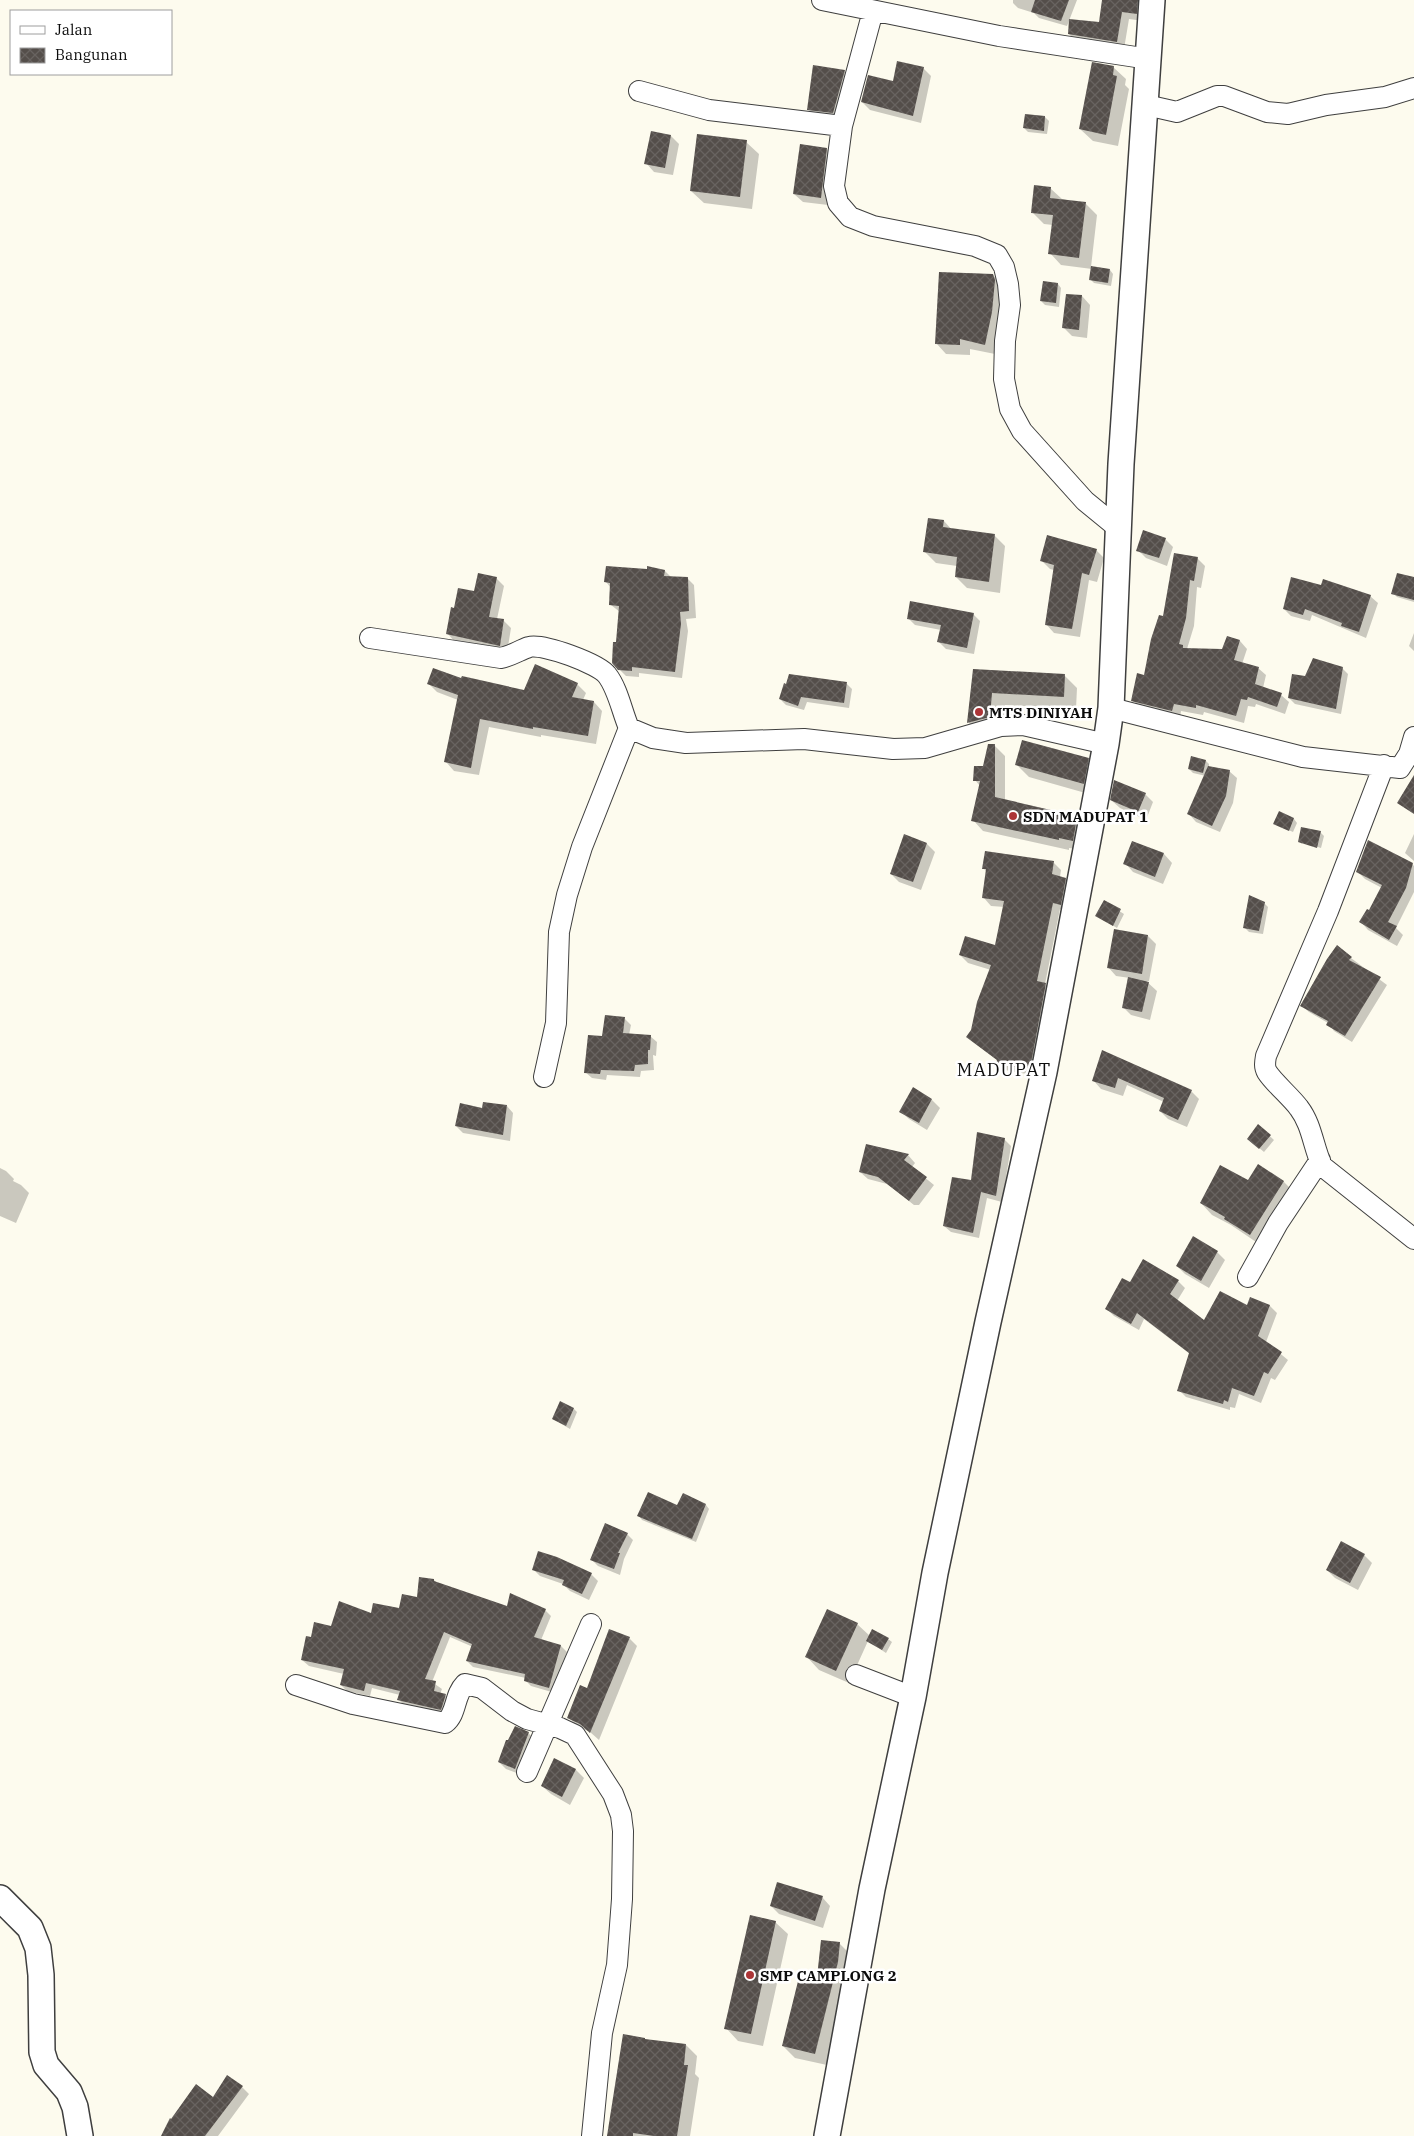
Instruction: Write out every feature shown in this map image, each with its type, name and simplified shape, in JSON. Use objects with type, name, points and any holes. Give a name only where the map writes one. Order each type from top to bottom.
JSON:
[{"type":"street","points":[[822,0],[999,36],[1149,59]]},
{"type":"street","points":[[827,2136],[872,1889],[913,1697],[935,1573],[1044,1072],[1106,744],[1111,708],[1118,528],[1152,0]]},
{"type":"street","points":[[873,11],[842,126],[834,186],[838,203],[850,217],[873,226],[975,246],[997,255],[1004,267],[1010,305],[1005,341],[1004,378],[1010,409],[1022,430],[1085,501],[1118,528]]},
{"type":"street","points":[[1146,105],[1177,112],[1217,96],[1224,96],[1267,112],[1288,114],[1326,105],[1385,97],[1414,88]]},
{"type":"street","points":[[639,91],[710,110],[842,126]]},
{"type":"street","points":[[370,638],[501,658],[530,647],[550,649],[595,666],[606,673],[611,681],[629,728],[582,847],[567,895],[559,932],[556,1023],[544,1077]]},
{"type":"street","points":[[1111,708],[1304,757],[1400,768]]},
{"type":"street","points":[[629,728],[653,738],[686,743],[804,739],[893,749],[925,748],[1001,726],[1022,725],[1106,744]]},
{"type":"street","points":[[1414,737],[1409,754],[1400,768],[1328,911],[1266,1056],[1265,1064],[1267,1072],[1285,1090],[1307,1120],[1320,1160],[1330,1173],[1414,1239]]},
{"type":"street","points":[[1248,1277],[1278,1223],[1320,1160]]},
{"type":"street","points":[[527,1772],[591,1624]]},
{"type":"street","points":[[856,1675],[913,1697]]},
{"type":"street","points":[[296,1685],[353,1704],[445,1723],[450,1719],[459,1690],[465,1684],[472,1685],[482,1688],[512,1711],[526,1719],[575,1735],[582,1744],[613,1794],[621,1815],[623,1831],[622,1899],[617,1965],[602,2033],[592,2136]]},
{"type":"street","points":[[0,1898],[30,1928],[38,1948],[41,1975],[42,2052],[46,2065],[69,2092],[75,2107],[80,2136]]},
{"type":"building","points":[[1035,0],[1069,0],[1061,21],[1031,12]]},
{"type":"building","points":[[1102,0],[1138,0],[1137,14],[1122,12],[1117,42],[1068,34],[1069,19],[1099,22]]},
{"type":"building","points":[[897,61],[924,67],[913,116],[861,102],[868,75],[893,81]]},
{"type":"building","points":[[1092,62],[1114,66],[1113,75],[1117,76],[1106,135],[1079,129]]},
{"type":"building","points":[[813,65],[845,70],[833,113],[807,110]]},
{"type":"building","points":[[1025,114],[1045,116],[1044,131],[1023,128]]},
{"type":"building","points":[[651,131],[671,135],[665,168],[644,164]]},
{"type":"building","points":[[697,134],[747,140],[740,197],[690,191]]},
{"type":"building","points":[[800,144],[827,148],[821,198],[793,194]]},
{"type":"building","points":[[1034,185],[1051,187],[1050,198],[1086,202],[1079,258],[1048,254],[1053,215],[1031,213]]},
{"type":"building","points":[[1091,266],[1110,269],[1108,283],[1089,280]]},
{"type":"building","points":[[939,272],[993,274],[995,280],[992,312],[985,345],[960,339],[960,345],[935,344]]},
{"type":"building","points":[[1043,281],[1058,283],[1056,303],[1040,301]]},
{"type":"building","points":[[1066,294],[1082,295],[1079,330],[1062,328]]},
{"type":"building","points":[[928,518],[944,520],[943,527],[995,534],[989,582],[955,577],[957,557],[923,552]]},
{"type":"building","points":[[1143,530],[1166,538],[1159,558],[1136,551]]},
{"type":"building","points":[[1047,535],[1097,549],[1089,575],[1082,573],[1072,629],[1045,625],[1054,565],[1040,561]]},
{"type":"building","points":[[1174,553],[1198,557],[1194,581],[1190,580],[1186,618],[1179,644],[1183,645],[1183,648],[1222,649],[1227,636],[1240,640],[1234,660],[1259,667],[1255,684],[1282,693],[1277,707],[1248,697],[1247,700],[1241,699],[1236,716],[1196,705],[1196,708],[1174,704],[1172,711],[1131,701],[1137,673],[1144,675],[1151,639],[1159,615],[1163,616]]},
{"type":"building","points":[[606,566],[647,569],[647,566],[665,570],[664,576],[688,577],[689,611],[680,612],[681,624],[675,672],[632,667],[632,671],[618,670],[612,663],[613,642],[616,642],[619,606],[609,605],[610,583],[604,582]]},
{"type":"building","points":[[478,573],[497,577],[489,617],[504,619],[500,646],[446,634],[451,607],[454,608],[458,588],[474,591]]},
{"type":"building","points":[[1397,573],[1414,577],[1414,600],[1391,594]]},
{"type":"building","points":[[1291,577],[1321,585],[1323,579],[1371,595],[1359,632],[1341,626],[1342,623],[1305,609],[1303,615],[1283,609]]},
{"type":"building","points":[[910,601],[974,613],[967,648],[937,642],[941,625],[907,619]]},
{"type":"building","points":[[1313,658],[1343,667],[1336,709],[1288,698],[1292,674],[1305,676]]},
{"type":"building","points":[[535,664],[578,683],[572,697],[594,701],[588,736],[533,727],[533,729],[480,719],[471,768],[444,762],[458,695],[427,684],[433,668],[461,678],[462,676],[524,690]]},
{"type":"building","name":"MTS DINIYAH","points":[[973,669],[1065,674],[1064,697],[992,693],[990,717],[967,723]]},
{"type":"building","points":[[789,674],[847,682],[844,703],[801,697],[798,706],[779,699]]},
{"type":"building","name":"SDN MADUPAT 1","points":[[1022,740],[1089,758],[1084,784],[1015,765]]},
{"type":"building","name":"SDN MADUPAT 1","points":[[988,744],[995,744],[995,797],[1055,811],[1054,814],[1077,818],[1073,841],[1059,838],[1059,840],[971,821],[980,781],[973,781],[974,766],[983,766]]},
{"type":"building","points":[[1191,756],[1206,760],[1203,773],[1188,769]]},
{"type":"building","points":[[1208,766],[1230,770],[1226,796],[1212,826],[1187,814]]},
{"type":"building","points":[[1414,775],[1414,814],[1397,803]]},
{"type":"building","points":[[1114,780],[1146,793],[1138,812],[1110,800]]},
{"type":"building","points":[[1279,811],[1294,818],[1289,831],[1273,824]]},
{"type":"building","points":[[1301,827],[1321,831],[1317,848],[1298,842]]},
{"type":"building","points":[[904,834],[927,843],[913,882],[890,874]]},
{"type":"building","points":[[1368,840],[1413,863],[1406,888],[1388,922],[1397,926],[1389,940],[1359,922],[1367,909],[1369,910],[1382,885],[1356,872]]},
{"type":"building","points":[[1132,841],[1164,853],[1155,877],[1123,864]]},
{"type":"building","points":[[985,851],[1054,861],[1052,874],[1066,878],[1061,905],[1053,903],[1037,981],[1046,983],[1030,1069],[996,1063],[997,1060],[966,1037],[971,1030],[977,1002],[991,965],[959,955],[965,936],[995,945],[1004,901],[982,898],[986,869],[982,869]]},
{"type":"building","points":[[1249,895],[1265,902],[1259,931],[1243,928]]},
{"type":"building","points":[[1104,900],[1121,909],[1113,926],[1095,916]]},
{"type":"building","points":[[1114,929],[1148,935],[1142,974],[1107,968]]},
{"type":"building","points":[[1337,945],[1352,957],[1349,960],[1381,977],[1345,1036],[1326,1025],[1328,1021],[1300,1006]]},
{"type":"building","points":[[1128,977],[1149,982],[1142,1012],[1122,1008]]},
{"type":"building","points":[[605,1015],[625,1017],[623,1033],[651,1035],[648,1064],[635,1065],[634,1071],[601,1070],[600,1074],[584,1073],[588,1035],[602,1036]]},
{"type":"building","points":[[1102,1050],[1192,1090],[1178,1120],[1159,1111],[1164,1098],[1118,1078],[1115,1088],[1092,1081]]},
{"type":"building","points":[[913,1087],[932,1099],[919,1123],[899,1112]]},
{"type":"building","points":[[483,1102],[507,1105],[503,1135],[455,1126],[460,1103],[482,1108]]},
{"type":"building","points":[[1258,1124],[1271,1135],[1259,1149],[1247,1139]]},
{"type":"building","points":[[977,1132],[1005,1138],[996,1196],[981,1192],[973,1233],[943,1226],[952,1177],[971,1180]]},
{"type":"building","points":[[866,1144],[909,1154],[904,1160],[927,1177],[909,1201],[878,1177],[859,1172]]},
{"type":"building","points":[[1258,1164],[1284,1181],[1250,1235],[1224,1219],[1225,1217],[1200,1203],[1220,1165],[1248,1180]]},
{"type":"building","points":[[1193,1236],[1218,1251],[1201,1281],[1176,1266]]},
{"type":"building","points":[[1143,1259],[1179,1280],[1170,1294],[1204,1320],[1220,1291],[1247,1305],[1250,1297],[1270,1305],[1258,1336],[1282,1352],[1268,1374],[1264,1372],[1254,1396],[1232,1388],[1228,1402],[1224,1400],[1223,1404],[1177,1391],[1189,1353],[1137,1313],[1131,1324],[1105,1309],[1122,1278],[1130,1282]]},
{"type":"building","points":[[560,1401],[574,1408],[566,1426],[552,1419]]},
{"type":"building","points":[[648,1492],[677,1505],[683,1493],[706,1504],[692,1539],[637,1516]]},
{"type":"building","points":[[605,1523],[628,1533],[618,1553],[620,1553],[614,1569],[590,1560]]},
{"type":"building","points":[[1341,1541],[1365,1554],[1350,1583],[1326,1570]]},
{"type":"building","points":[[538,1551],[557,1557],[592,1573],[582,1594],[562,1585],[564,1580],[532,1570]]},
{"type":"building","points":[[419,1577],[434,1579],[434,1581],[507,1606],[510,1593],[546,1609],[534,1637],[561,1645],[549,1688],[524,1681],[525,1674],[466,1661],[472,1644],[444,1632],[425,1679],[436,1681],[434,1691],[446,1694],[441,1710],[397,1700],[400,1691],[366,1683],[364,1691],[340,1685],[344,1669],[301,1660],[306,1636],[311,1637],[314,1622],[331,1626],[339,1601],[371,1613],[373,1603],[399,1608],[402,1594],[417,1597]]},
{"type":"building","points":[[827,1609],[858,1623],[836,1671],[805,1657]]},
{"type":"building","points":[[609,1629],[630,1637],[590,1733],[580,1724],[567,1718],[580,1685],[587,1688]]},
{"type":"building","points":[[872,1629],[889,1638],[882,1650],[866,1641]]},
{"type":"building","points":[[515,1726],[529,1732],[515,1769],[498,1762],[506,1740],[508,1740]]},
{"type":"building","points":[[554,1758],[576,1769],[562,1797],[541,1786]]},
{"type":"building","points":[[777,1882],[823,1896],[815,1921],[770,1906]]},
{"type":"building","name":"SMP CAMPLONG 2","points":[[750,1915],[776,1921],[751,2034],[724,2029]]},
{"type":"building","name":"SMP CAMPLONG 2","points":[[821,1940],[840,1942],[838,1962],[815,2054],[782,2046],[800,1973],[817,1977]]},
{"type":"building","points":[[623,2034],[686,2044],[684,2065],[688,2065],[677,2136],[654,2136],[633,2133],[633,2136],[607,2136]]},
{"type":"building","points":[[227,2075],[243,2086],[205,2136],[161,2136],[170,2118],[196,2084],[213,2097]]},
{"type":"place","name":"MTS DINIYAH","points":[[979,712]]},
{"type":"place","name":"SDN MADUPAT 1","points":[[1013,816]]},
{"type":"place","name":"SMP CAMPLONG 2","points":[[750,1975]]},
{"type":"district","name":"MADUPAT","points":[[1004,1069]]}]
